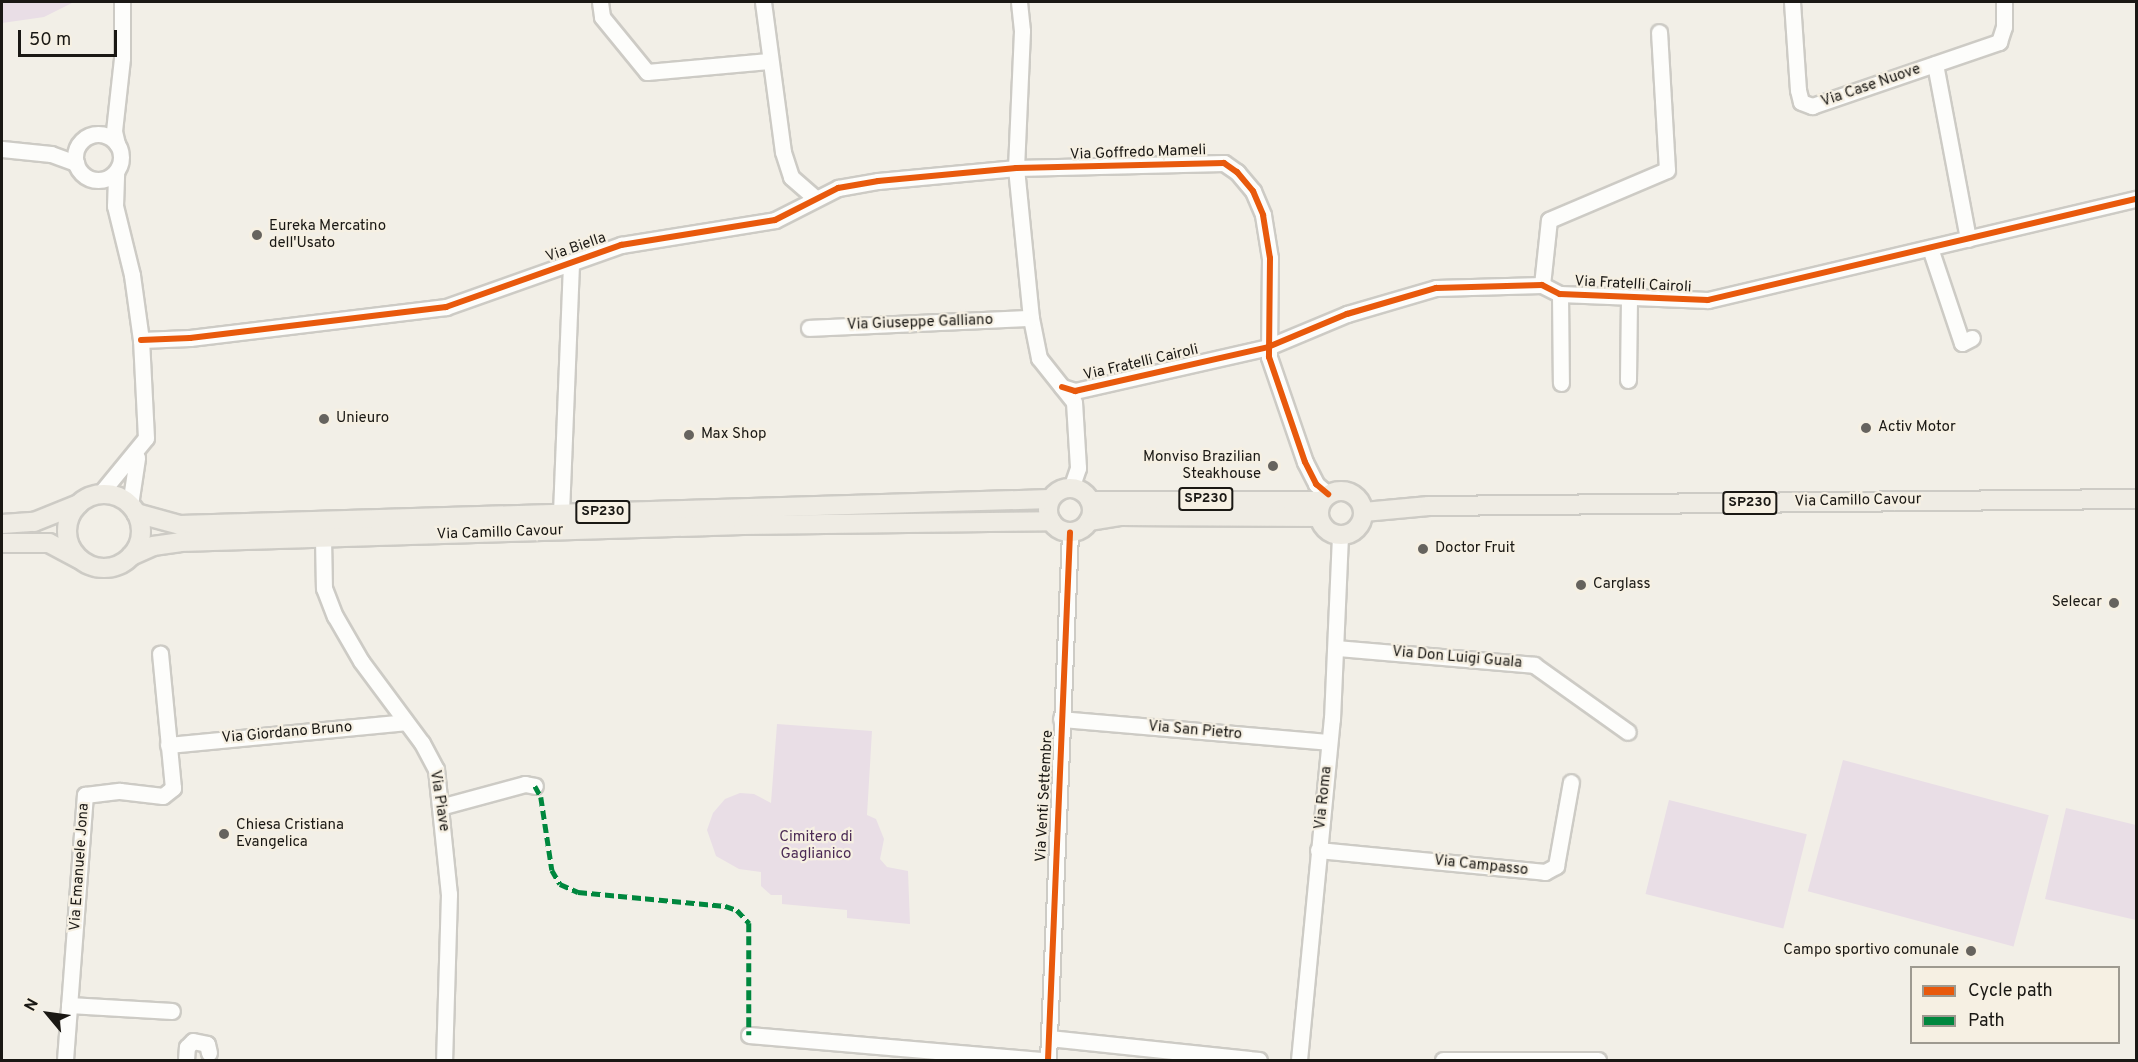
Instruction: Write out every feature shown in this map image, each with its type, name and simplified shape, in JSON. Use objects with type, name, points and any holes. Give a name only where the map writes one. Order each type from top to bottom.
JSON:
[{"type":"main road","name":"Via Camillo Cavour","points":[[133,509],[155,520],[180,525],[1050,499],[1059,491],[1071,488]]},
{"type":"main road","points":[[1071,488],[1082,492],[1090,501],[1089,520]]},
{"type":"main road","name":"SP230","points":[[1070,532],[1089,520],[1120,516],[1323,504],[1341,490],[1354,494],[1364,512]]},
{"type":"main road","points":[[2,524],[34,522],[100,494],[111,495],[133,509],[140,535],[131,556],[122,563],[100,568],[49,543],[2,543]]},
{"type":"main road","points":[[1050,499],[1051,521],[1070,532]]},
{"type":"main road","name":"Via Camillo Cavour","points":[[1364,512],[1429,506],[2136,500]]},
{"type":"main road","name":"SP230","points":[[1090,501],[1323,504]]},
{"type":"main road","points":[[79,504],[71,513],[67,531],[72,549],[79,559]]},
{"type":"main road","points":[[1323,504],[1326,530],[1340,535],[1354,531],[1364,512]]},
{"type":"main road","name":"Via Camillo Cavour","points":[[131,556],[162,544],[742,525],[1051,521]]},
{"type":"street","points":[[100,494],[146,438],[141,340],[132,276],[115,206],[116,172],[121,155],[117,144],[117,98],[122,2]]},
{"type":"street","points":[[600,2],[602,17],[647,72],[769,61]]},
{"type":"street","points":[[763,2],[769,61],[783,152],[791,177],[815,198]]},
{"type":"street","points":[[1019,2],[1022,31],[1016,168],[1030,318],[1040,358],[1074,402],[1078,468],[1071,488]]},
{"type":"street","name":"Via Case Nuove","points":[[1792,2],[1801,102],[1812,106],[1907,70],[1935,64],[1999,42],[2004,27],[2004,2]]},
{"type":"street","points":[[1542,285],[1550,220],[1667,170],[1659,33]]},
{"type":"street","name":"Via Case Nuove","points":[[1935,64],[1968,239]]},
{"type":"street","points":[[54,154],[78,146],[108,118],[117,98]]},
{"type":"street","points":[[90,135],[100,134],[117,144]]},
{"type":"street","points":[[78,146],[76,163],[79,171],[95,180],[115,206]]},
{"type":"street","points":[[2,149],[54,154],[76,163]]},
{"type":"street","name":"Via Goffredo Mameli","points":[[1016,168],[1208,162],[1224,164],[1237,172],[1253,191],[1268,239],[1268,347],[1305,462],[1323,504]]},
{"type":"street","name":"Via Biella","points":[[141,340],[202,336],[446,307],[571,262],[651,238],[775,220],[793,214],[815,198],[838,188],[878,181],[1016,168]]},
{"type":"street","points":[[95,180],[116,172]]},
{"type":"street","name":"Via Fratelli Cairoli","points":[[1062,387],[1075,392],[1268,347],[1290,336],[1412,292],[1448,287],[1542,285],[1560,294],[1629,299],[1708,300],[2136,199]]},
{"type":"street","points":[[1929,248],[1962,343],[1972,338]]},
{"type":"street","points":[[561,513],[571,262]]},
{"type":"street","points":[[1560,294],[1561,383]]},
{"type":"street","name":"Via Fratelli Cairoli","points":[[1628,380],[1629,299]]},
{"type":"street","name":"Via Giuseppe Galliano","points":[[809,328],[1030,318]]},
{"type":"street","points":[[133,509],[131,477],[141,446]]},
{"type":"street","name":"Via Venti Settembre","points":[[1048,1060],[1070,532]]},
{"type":"street","name":"Via Roma","points":[[1299,1060],[1337,648],[1340,535]]},
{"type":"street","name":"Via Piave","points":[[323,538],[324,588],[335,616],[361,661],[436,769],[449,894],[444,1060]]},
{"type":"street","name":"Via Don Luigi Guala","points":[[1337,648],[1534,665],[1628,732]]},
{"type":"street","points":[[160,654],[168,745]]},
{"type":"street","name":"Via San Pietro","points":[[1061,720],[1329,742]]},
{"type":"street","name":"Via Giordano Bruno","points":[[168,745],[405,722]]},
{"type":"street","name":"Via Emanuele Jona","points":[[65,1060],[85,795],[120,791],[168,795],[173,788],[173,768],[168,745]]},
{"type":"street","name":"Via Campasso","points":[[1318,850],[1545,873],[1556,866],[1571,782]]},
{"type":"street","points":[[440,807],[525,784],[535,786]]},
{"type":"street","points":[[69,1005],[172,1011]]},
{"type":"street","points":[[749,1035],[1041,1060]]},
{"type":"street","points":[[1049,1038],[1259,1060]]},
{"type":"street","points":[[186,1060],[187,1047],[193,1041],[207,1044],[209,1053]]},
{"type":"street","points":[[1443,1060],[1598,1060]]},
{"type":"green space","points":[[2,2],[74,2],[44,17],[2,23]]},
{"type":"green space","name":"Cimitero di Gaglianico","points":[[777,724],[872,731],[867,815],[876,819],[884,839],[880,859],[887,867],[908,871],[910,924],[847,918],[847,910],[782,904],[782,895],[771,895],[761,886],[761,872],[739,869],[716,856],[707,830],[713,813],[725,799],[740,793],[754,794],[771,803]]},
{"type":"green space","points":[[1843,760],[2049,815],[2014,946],[1808,891]]},
{"type":"green space","points":[[1669,800],[1807,834],[1783,928],[1646,894]]},
{"type":"green space","points":[[2066,808],[2136,825],[2136,920],[2045,899]]},
{"type":"marked path","points":[[535,786],[541,797],[552,870],[560,884],[578,892],[725,906],[737,910],[749,923],[749,1035]]},
{"type":"cycle path","points":[[141,340],[190,338],[446,307],[621,245],[775,220],[838,188],[878,181],[1016,168],[1224,163],[1237,172],[1253,191],[1263,215],[1270,258],[1269,357],[1305,462],[1316,484],[1328,494]]},
{"type":"cycle path","points":[[1062,387],[1075,391],[1268,347],[1347,314],[1436,288],[1542,285],[1560,294],[1708,300],[2136,199]]},
{"type":"cycle path","points":[[1048,1060],[1070,532]]},
{"type":"place","name":"Eureka Mercatino dell'Usato","points":[[257,235]]},
{"type":"place","name":"Unieuro","points":[[324,419]]},
{"type":"place","name":"Activ Motor","points":[[1866,428]]},
{"type":"place","name":"Max Shop","points":[[689,435]]},
{"type":"place","name":"Monviso Brazilian Steakhouse","points":[[1273,466]]},
{"type":"place","name":"Doctor Fruit","points":[[1423,549]]},
{"type":"place","name":"Carglass","points":[[1581,585]]},
{"type":"place","name":"Selecar","points":[[2114,603]]},
{"type":"place","name":"Chiesa Cristiana Evangelica","points":[[224,834]]},
{"type":"place","name":"Campo sportivo comunale","points":[[1971,951]]}]
